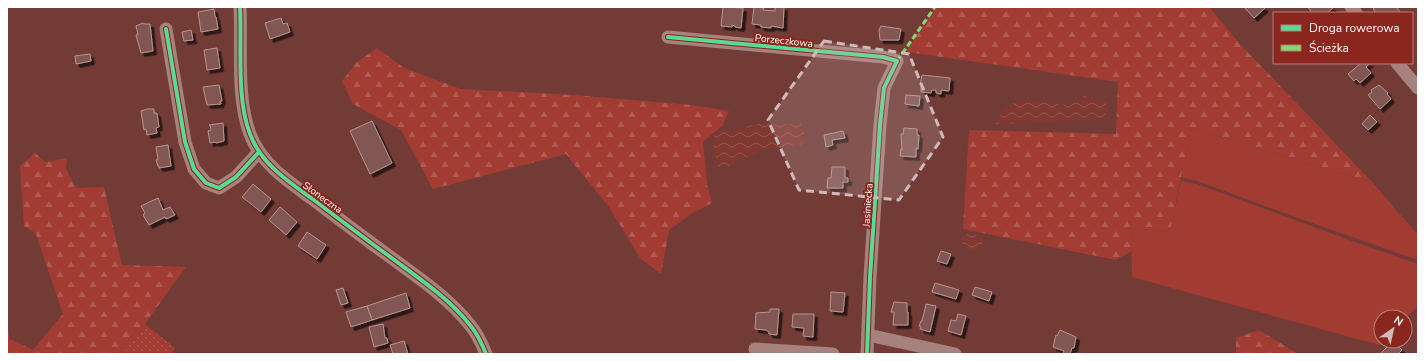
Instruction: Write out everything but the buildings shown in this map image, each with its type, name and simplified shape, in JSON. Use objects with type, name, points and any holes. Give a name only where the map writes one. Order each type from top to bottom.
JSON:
[{"type":"street","name":"Słoneczna","points":[[240,7],[242,97],[244,115],[249,133],[259,152],[267,162],[287,180],[447,300],[470,325],[486,354]]},
{"type":"street","points":[[166,29],[185,142],[194,168],[206,183],[218,188],[236,177],[259,152]]},
{"type":"street","name":"Porzeczkowa","points":[[668,37],[883,57],[897,61]]},
{"type":"street","name":"Jasiniecka","points":[[867,354],[870,277],[880,124],[884,88],[897,61]]},
{"type":"street","points":[[1398,64],[1418,88]]},
{"type":"street","points":[[868,335],[955,354]]},
{"type":"street","points":[[755,349],[833,354]]},
{"type":"highlighted area","points":[[824,41],[909,54],[943,137],[899,200],[799,190],[768,120]]},
{"type":"green space","points":[[935,7],[1209,7],[1240,44],[1373,183],[1191,128],[1170,232],[1131,228],[1132,251],[1116,260],[963,229],[969,130],[1116,134],[1118,82],[906,52]]},
{"type":"green space","points":[[377,48],[404,68],[461,89],[573,95],[692,105],[729,111],[723,125],[703,142],[707,184],[712,203],[691,214],[669,230],[661,274],[640,258],[609,207],[566,154],[433,189],[401,130],[353,104],[342,81],[357,62]]},
{"type":"green space","points":[[1191,128],[1373,183],[1418,235],[1418,260],[1197,181],[1181,177]]},
{"type":"green space","points":[[35,153],[45,162],[67,158],[66,169],[76,188],[104,187],[122,265],[186,267],[123,354],[7,354],[7,324],[10,339],[33,350],[63,314],[36,234],[24,226],[20,166]]},
{"type":"green space","points":[[1181,181],[1197,184],[1418,264],[1418,306],[1413,311],[1413,309],[1373,309],[1373,343],[1132,277],[1131,228],[1170,232]]},
{"type":"green space","points":[[145,324],[175,348],[171,354],[123,354]]},
{"type":"green space","points":[[1259,330],[1298,354],[1236,354],[1236,338]]},
{"type":"water","points":[[1084,96],[1104,100],[1108,107],[1104,119],[996,124],[1003,109],[1018,101],[1046,102],[1067,105]]},
{"type":"water","points":[[758,124],[801,124],[807,140],[800,145],[761,150],[729,166],[719,168],[713,147],[714,134]]},
{"type":"water","points":[[968,234],[977,235],[983,240],[983,244],[979,250],[972,250],[963,246],[961,240],[962,237]]},
{"type":"marked path","points":[[897,61],[935,7]]},
{"type":"cycle path","points":[[240,7],[240,71],[243,104],[250,134],[261,154],[277,172],[442,296],[473,328],[486,354]]},
{"type":"cycle path","points":[[166,29],[185,142],[194,169],[206,183],[219,188],[236,177],[259,152]]},
{"type":"cycle path","points":[[668,37],[883,57],[897,61],[884,88],[880,125],[870,277],[867,354]]}]
